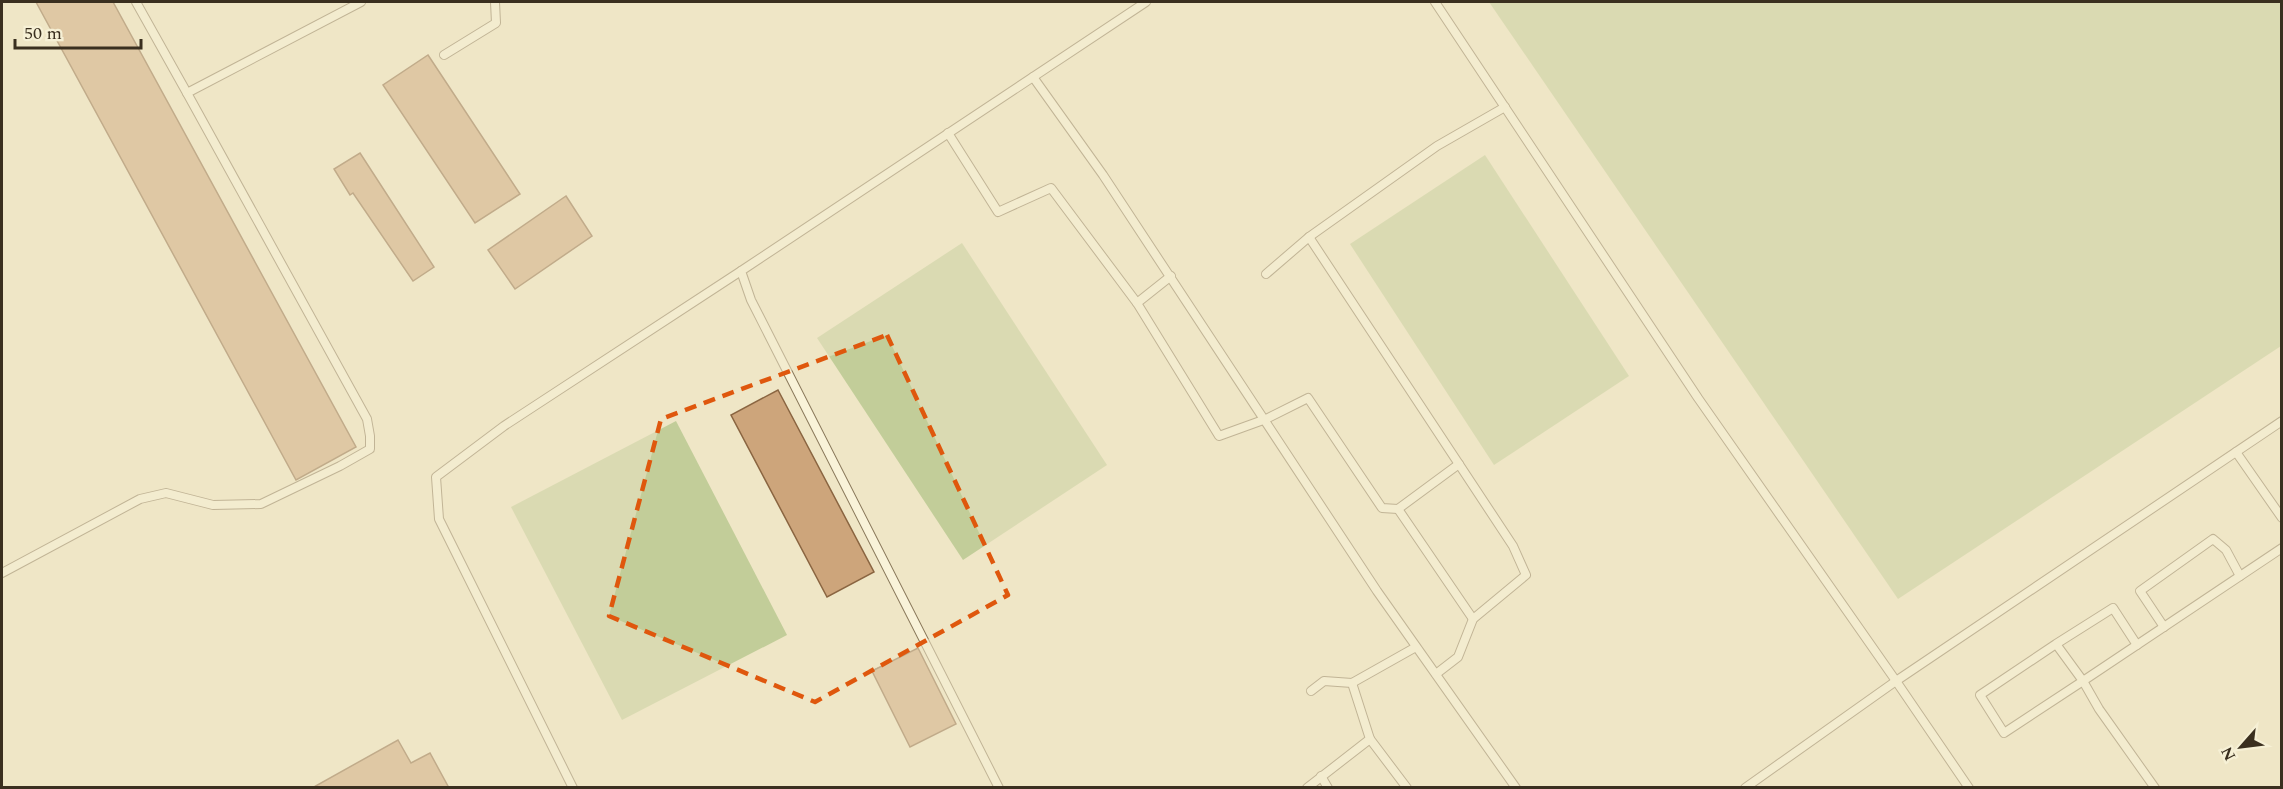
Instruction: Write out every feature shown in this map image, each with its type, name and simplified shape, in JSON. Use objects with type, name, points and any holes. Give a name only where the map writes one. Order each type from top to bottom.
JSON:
[{"type":"lane","points":[[2,573],[140,499],[166,493],[213,505],[261,504],[370,449],[367,419],[136,2]]},
{"type":"lane","points":[[188,93],[362,2]]},
{"type":"lane","points":[[444,55],[496,23],[495,2]]},
{"type":"lane","points":[[573,788],[439,519],[436,477],[504,426],[1146,2]]},
{"type":"lane","points":[[1435,2],[1698,398],[1969,788]]},
{"type":"lane","points":[[1033,77],[1171,276],[1377,591],[1516,788]]},
{"type":"lane","points":[[1266,274],[1309,237],[1437,146],[1505,107]]},
{"type":"lane","points":[[948,133],[998,212],[1052,188],[1137,303],[1219,436],[1266,419],[1308,398],[1382,508],[1398,509],[1459,464]]},
{"type":"lane","points":[[1309,237],[1513,546],[1526,575],[1473,619],[1458,657],[1436,674]]},
{"type":"lane","points":[[741,271],[751,300],[999,788]]},
{"type":"lane","points":[[1137,303],[1171,276]]},
{"type":"lane","points":[[1745,788],[1896,681],[2282,421]]},
{"type":"lane","points":[[2235,452],[2282,518]]},
{"type":"lane","points":[[1398,509],[1473,619]]},
{"type":"lane","points":[[2164,627],[2140,591],[2212,539],[2226,550],[2240,576]]},
{"type":"lane","points":[[2137,645],[2113,608],[1980,695],[2004,733],[2083,681],[2137,645],[2164,627],[2282,548]]},
{"type":"lane","points":[[2056,644],[2155,788]]},
{"type":"lane","points":[[1311,691],[1324,681],[1352,683],[1416,647]]},
{"type":"lane","points":[[1352,683],[1370,739],[1407,788]]},
{"type":"lane","points":[[1307,788],[1370,739]]},
{"type":"lane","points":[[1321,776],[1329,788]]},
{"type":"highlighted area","points":[[887,335],[1008,595],[815,702],[609,616],[661,419]]},
{"type":"green space","points":[[1489,2],[2281,2],[2281,346],[1898,599]]},
{"type":"green space","points":[[1485,155],[1629,376],[1494,465],[1350,244]]},
{"type":"green space","points":[[962,243],[1107,465],[963,560],[817,338]]},
{"type":"green space","points":[[676,421],[787,635],[622,720],[511,507]]},
{"type":"building","points":[[36,2],[113,2],[356,447],[296,480]]},
{"type":"building","points":[[428,55],[520,194],[475,223],[383,85]]},
{"type":"building","points":[[360,153],[434,267],[413,281],[353,193],[350,195],[334,169]]},
{"type":"building","points":[[566,196],[592,236],[515,289],[488,250]]},
{"type":"building","points":[[778,390],[874,572],[827,597],[731,415]]},
{"type":"building","points":[[918,648],[956,724],[910,747],[872,671]]},
{"type":"building","points":[[398,740],[411,763],[430,753],[449,788],[312,788]]}]
